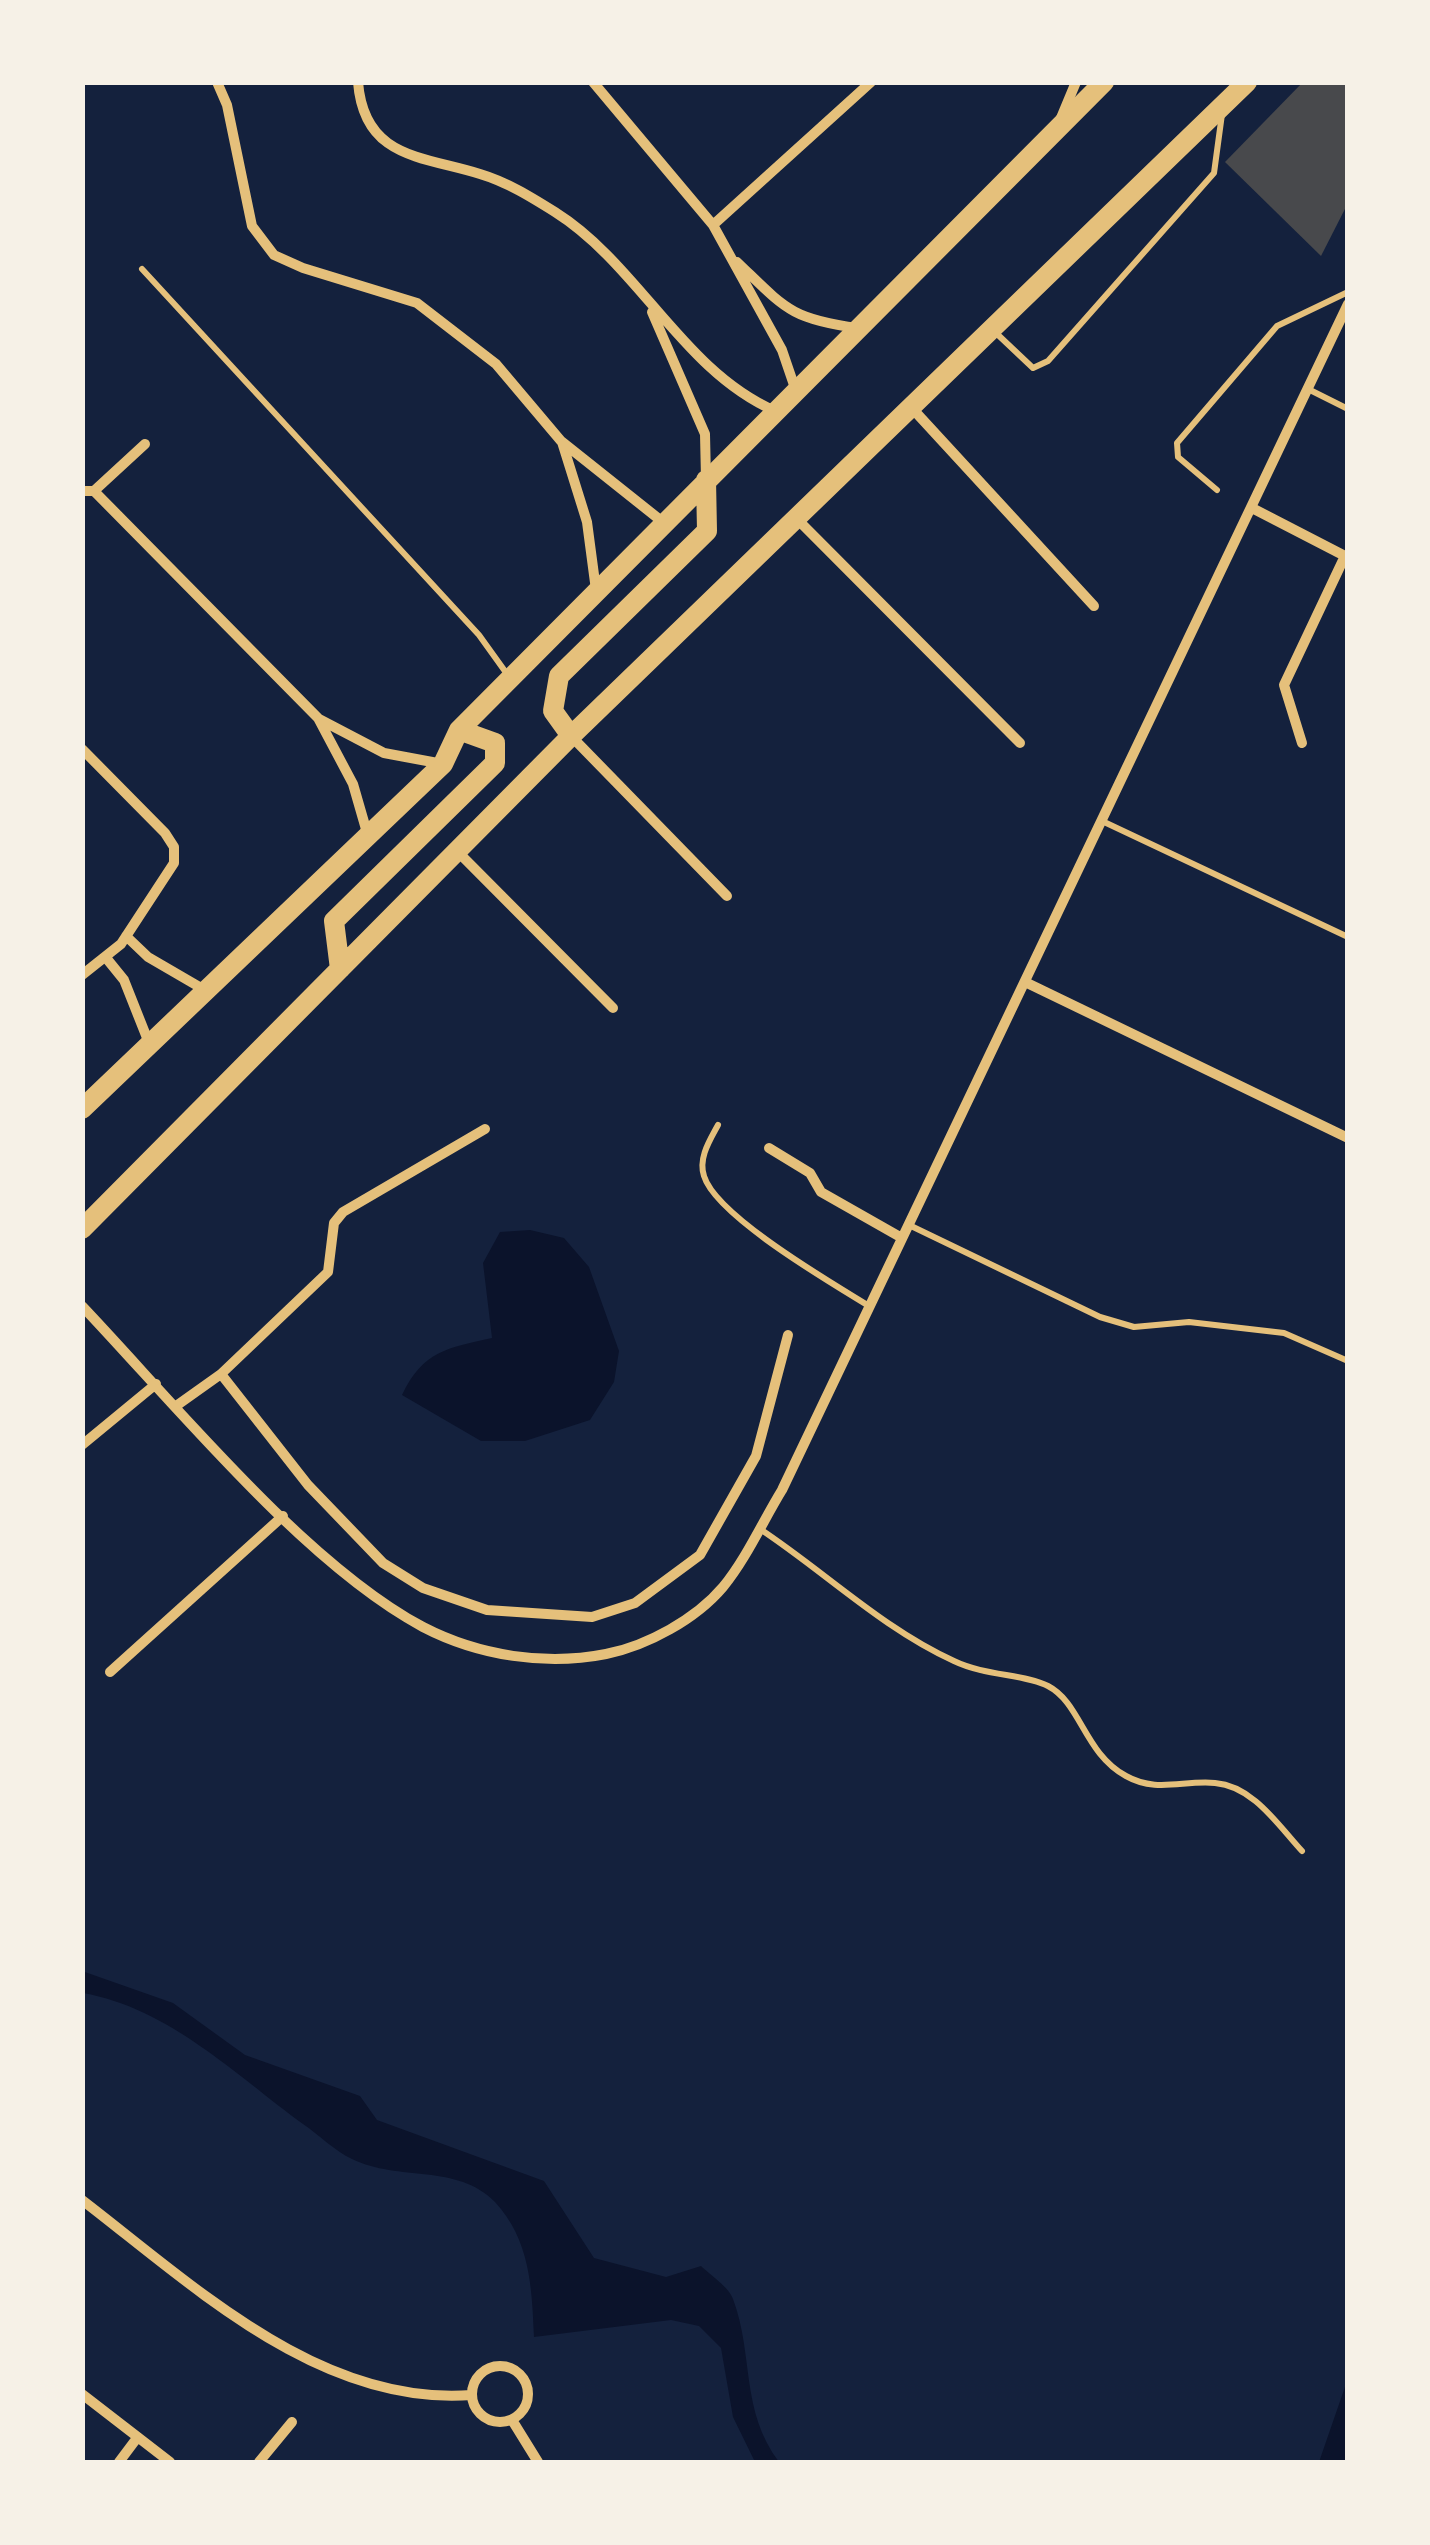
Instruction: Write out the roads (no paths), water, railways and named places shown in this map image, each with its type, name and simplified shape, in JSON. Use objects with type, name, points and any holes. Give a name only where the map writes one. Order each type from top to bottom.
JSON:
[{"type":"highway","points":[[82,1108],[443,764],[459,730],[1104,82]]},
{"type":"highway","points":[[82,1230],[571,736],[1246,82]]},
{"type":"highway","points":[[571,736],[552,710],[558,676],[707,531],[706,480]]},
{"type":"highway","points":[[340,968],[334,921],[495,763],[495,743],[459,730]]},
{"type":"street","points":[[217,82],[227,106],[252,226],[274,255],[417,303],[496,364],[561,440],[664,523]]},
{"type":"street","points":[[358,82],[359,104],[374,130],[398,151],[428,163],[478,173],[545,206],[614,264],[746,398],[775,411]]},
{"type":"street","points":[[594,82],[714,225],[750,299],[782,350],[796,391]]},
{"type":"street","points":[[714,225],[871,82]]},
{"type":"street","points":[[1055,131],[1076,82]]},
{"type":"street","points":[[733,258],[789,313],[812,322],[858,328]]},
{"type":"street","points":[[648,302],[705,434],[706,480]]},
{"type":"street","points":[[82,1306],[284,1516],[360,1584],[424,1628],[493,1654],[570,1662],[628,1650],[680,1622],[722,1588],[782,1490],[1348,304]]},
{"type":"street","points":[[910,406],[1094,606]]},
{"type":"street","points":[[561,440],[587,522],[596,591]]},
{"type":"street","points":[[145,444],[88,491],[318,718],[384,753],[443,764]]},
{"type":"street","points":[[1252,508],[1346,555],[1284,684],[1302,743]]},
{"type":"street","points":[[796,518],[1020,742]]},
{"type":"street","points":[[318,718],[352,784],[368,838]]},
{"type":"street","points":[[571,736],[727,896]]},
{"type":"street","points":[[82,749],[174,847],[174,863],[126,936],[106,959],[82,975]]},
{"type":"street","points":[[456,851],[613,1008]]},
{"type":"street","points":[[126,936],[148,957],[203,989]]},
{"type":"street","points":[[106,959],[124,980],[149,1043]]},
{"type":"street","points":[[1025,982],[1348,1138]]},
{"type":"street","points":[[176,1406],[220,1374],[328,1272],[334,1223],[342,1212],[485,1129]]},
{"type":"street","points":[[769,1148],[810,1174],[821,1192],[902,1238]]},
{"type":"street","points":[[220,1374],[308,1485],[383,1563],[424,1588],[487,1610],[592,1617],[635,1603],[700,1555],[756,1456],[788,1335]]},
{"type":"street","points":[[82,1445],[156,1384]]},
{"type":"street","points":[[110,1672],[284,1516]]},
{"type":"street","points":[[82,2200],[267,2336],[326,2368],[371,2387],[441,2398],[472,2394]]},
{"type":"street","points":[[500,2366],[520,2374],[528,2394],[527,2405],[512,2420],[490,2421],[474,2406],[472,2394],[480,2374],[500,2366]]},
{"type":"street","points":[[82,2394],[170,2462]]},
{"type":"street","points":[[512,2420],[538,2462]]},
{"type":"street","points":[[259,2462],[292,2422]]},
{"type":"street","points":[[119,2462],[137,2438]]},
{"type":"lane","points":[[992,329],[1033,368],[1048,361],[1214,174],[1224,104]]},
{"type":"lane","points":[[142,270],[478,635],[510,679]]},
{"type":"lane","points":[[1217,490],[1178,457],[1178,444],[1277,326],[1348,292]]},
{"type":"lane","points":[[1308,388],[1348,409]]},
{"type":"lane","points":[[1102,821],[1348,937]]},
{"type":"lane","points":[[718,1125],[703,1165],[704,1178],[720,1200],[805,1267],[870,1306]]},
{"type":"lane","points":[[909,1225],[1100,1318],[1134,1327],[1189,1322],[1284,1333],[1348,1361]]},
{"type":"lane","points":[[759,1528],[811,1562],[859,1604],[925,1646],[985,1674],[1034,1681],[1061,1695],[1096,1754],[1108,1766],[1132,1780],[1166,1788],[1214,1782],[1230,1786],[1248,1794],[1302,1851]]},
{"type":"water","points":[[530,1230],[564,1238],[589,1267],[619,1351],[614,1382],[590,1420],[525,1441],[481,1441],[402,1395],[428,1360],[462,1345],[492,1338],[483,1263],[500,1232]]},
{"type":"water","points":[[82,1971],[173,2003],[245,2055],[360,2096],[377,2120],[544,2181],[594,2258],[666,2277],[701,2266],[733,2299],[758,2422],[779,2462],[755,2462],[733,2417],[721,2348],[699,2326],[671,2320],[534,2337],[527,2265],[516,2232],[495,2202],[463,2182],[370,2166],[346,2156],[172,2028],[114,2001],[83,1993]]},
{"type":"water","points":[[1347,2381],[1347,2462],[1319,2462]]}]
